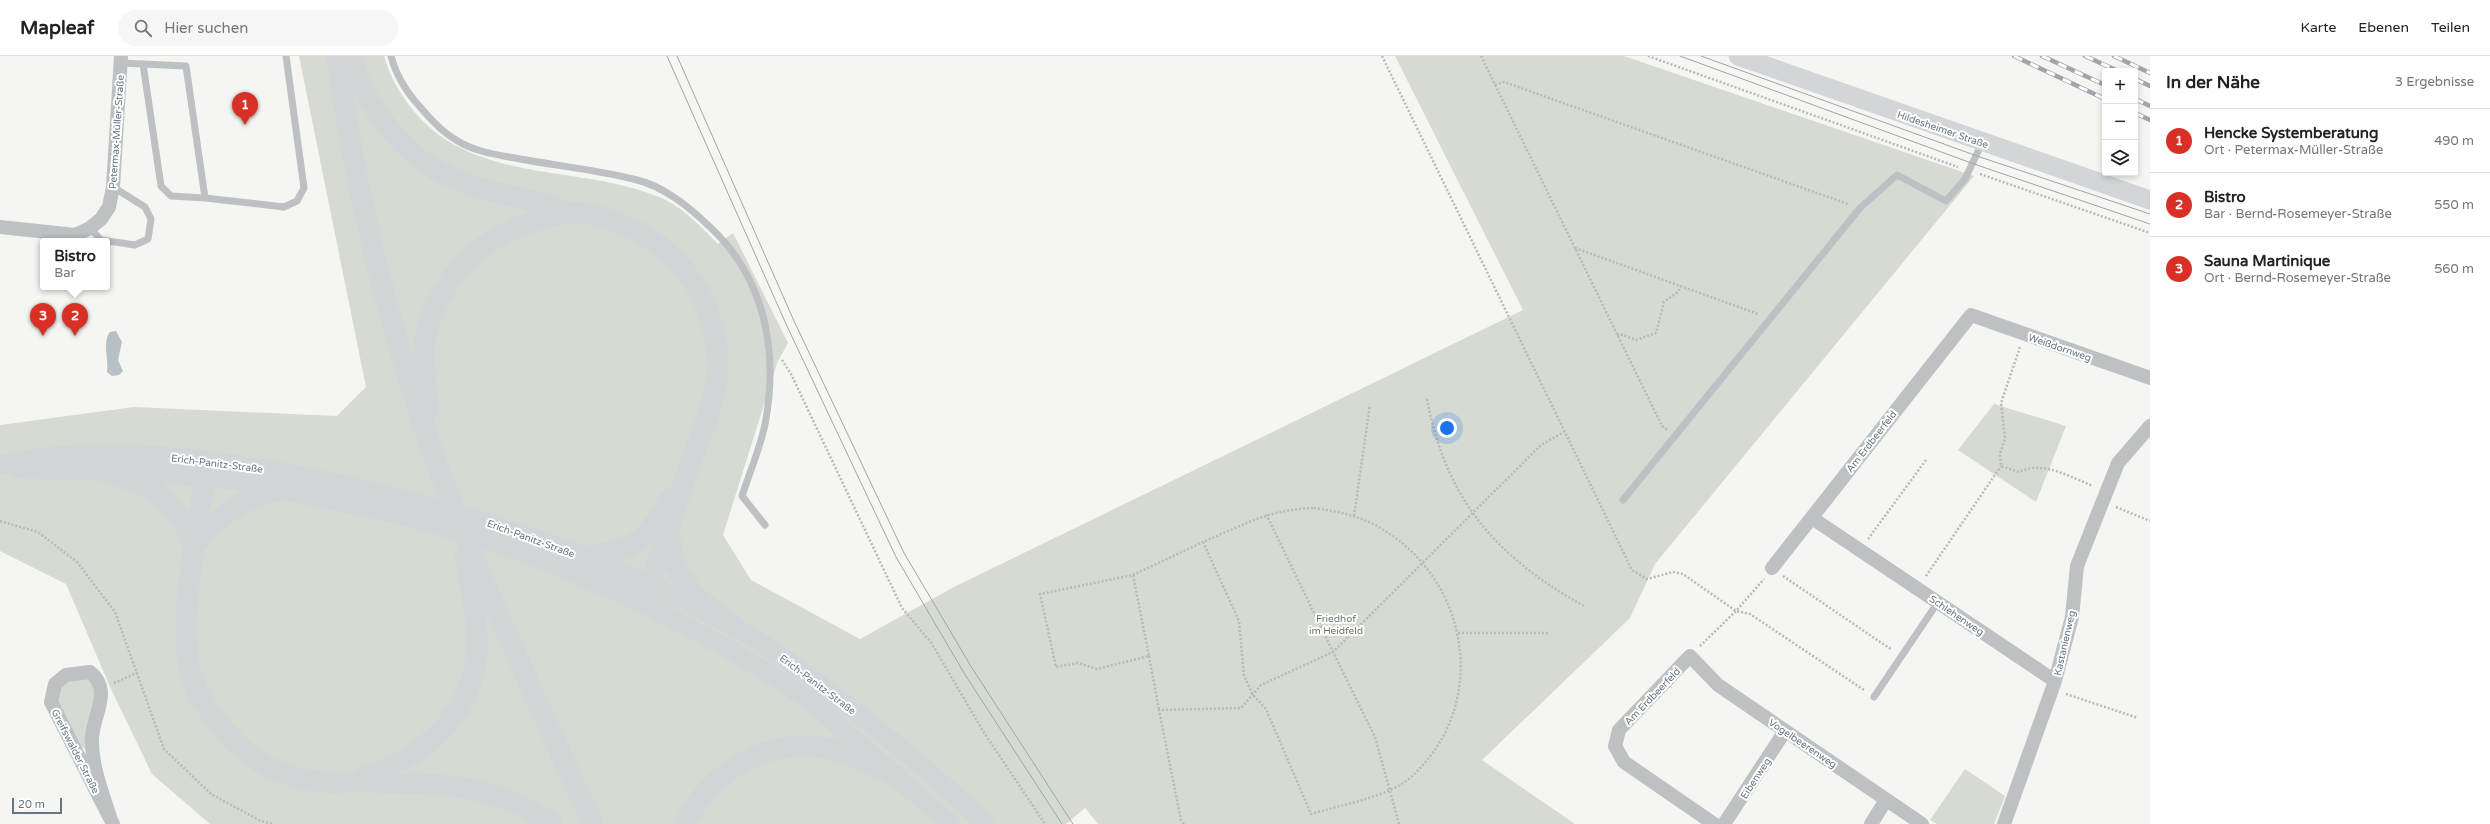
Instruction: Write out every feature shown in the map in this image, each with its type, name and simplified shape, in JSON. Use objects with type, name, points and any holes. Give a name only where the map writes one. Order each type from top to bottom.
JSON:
[{"type":"main road","points":[[337,56],[345,120],[372,244],[413,391],[436,462],[487,588],[593,824]]},
{"type":"main road","points":[[350,56],[370,102],[381,118],[402,142],[422,159],[443,173],[467,184],[497,194],[536,201],[570,212],[600,217],[628,227],[655,241],[678,260],[694,281],[707,307],[714,332],[718,361],[716,387],[707,419],[687,472],[670,530],[650,584],[640,602]]},
{"type":"main road","name":"Hildesheimer Straße","points":[[1738,56],[1982,143],[2150,200]]},
{"type":"main road","points":[[436,462],[426,392],[424,354],[429,324],[441,296],[458,269],[484,245],[512,230],[570,212]]},
{"type":"main road","name":"Erich-Panitz-Straße","points":[[0,465],[49,457],[102,455],[206,469],[241,480],[282,490],[392,513],[477,536],[543,560],[640,602],[727,648],[811,701],[950,824]]},
{"type":"main road","name":"Erich-Panitz-Straße","points":[[0,468],[105,471],[206,469],[246,465],[382,493],[482,520],[650,584],[738,629],[773,651],[822,686],[909,754],[985,824]]},
{"type":"main road","points":[[206,469],[195,545],[186,644],[191,674],[203,702],[220,727],[243,750],[266,766],[290,776],[316,781],[445,784],[474,788],[504,797],[532,810],[552,824]]},
{"type":"main road","points":[[105,471],[146,486],[166,500],[182,517],[195,545]]},
{"type":"main road","points":[[582,557],[626,550],[640,540],[655,525],[687,472]]},
{"type":"main road","points":[[195,545],[214,522],[234,507],[257,496],[282,490]]},
{"type":"main road","points":[[352,782],[387,769],[421,750],[442,732],[463,703],[473,674],[477,646],[460,521]]},
{"type":"main road","points":[[670,530],[673,563],[682,580],[696,596],[738,629]]},
{"type":"main road","points":[[685,824],[689,813],[707,789],[736,766],[765,753],[790,747],[826,748],[863,759],[897,776]]},
{"type":"street","name":"Petermax-Müller-Straße","points":[[90,228],[101,219],[109,207],[113,187],[121,60]]},
{"type":"street","points":[[0,227],[75,234],[90,228]]},
{"type":"street","name":"Weißdornweg","points":[[1971,315],[2024,335],[2150,378]]},
{"type":"street","name":"Am Erdbeerfeld","points":[[1772,568],[1971,315]]},
{"type":"street","name":"Kastanienweg","points":[[2004,824],[2053,685],[2072,617],[2077,566],[2118,463],[2150,426]]},
{"type":"street","name":"Schlehenweg","points":[[1812,518],[1938,602],[2053,685]]},
{"type":"street","name":"Am Erdbeerfeld","points":[[1690,656],[1619,730],[1614,746],[1624,762],[1714,824]]},
{"type":"street","name":"Vogelbeerenweg","points":[[1690,656],[1718,685],[1922,824]]},
{"type":"street","name":"Greifswalder Straße","points":[[90,672],[98,678],[101,687],[100,703],[92,737],[93,756],[112,822],[51,702],[54,684],[66,675],[90,672]]},
{"type":"street","name":"Eibenweg","points":[[1724,824],[1785,731]]},
{"type":"street","points":[[1871,824],[1886,800]]},
{"type":"lane","points":[[143,64],[161,186],[171,196],[205,198],[284,207],[297,201],[304,188],[286,56]]},
{"type":"lane","points":[[391,56],[409,94],[434,123],[456,141],[499,155],[637,180],[665,191],[697,214],[720,236],[742,264],[760,302],[769,340],[770,376],[766,420],[742,496],[765,526]]},
{"type":"lane","points":[[121,60],[143,64],[186,66],[205,198]]},
{"type":"lane","points":[[1623,500],[1860,208],[1897,175],[1946,201],[1970,171],[1982,143]]},
{"type":"lane","points":[[110,241],[135,245],[148,239],[152,219],[146,207],[113,187]]},
{"type":"lane","points":[[90,228],[99,238]]},
{"type":"lane","points":[[1874,697],[1938,602]]},
{"type":"path","points":[[1382,56],[1632,570],[1647,579],[1673,572],[1683,574],[1736,611],[1750,614],[1874,697]]},
{"type":"path","points":[[1481,56],[1662,426],[1674,437]]},
{"type":"path","points":[[1648,56],[1970,171],[2150,233]]},
{"type":"path","points":[[1495,85],[1504,82],[1860,208]]},
{"type":"path","points":[[1574,248],[1770,318]]},
{"type":"path","points":[[1617,335],[1620,334],[1636,340],[1656,333],[1664,302],[1678,292],[1682,286]]},
{"type":"path","points":[[1917,588],[2001,466],[2000,454],[2005,439],[2001,403],[2024,335]]},
{"type":"path","points":[[769,340],[791,374],[902,608],[932,644],[983,731],[1045,824]]},
{"type":"path","points":[[1427,399],[1437,445],[1447,470],[1473,513],[1501,545],[1532,574],[1584,606]]},
{"type":"path","points":[[1354,516],[1370,405]]},
{"type":"path","points":[[1159,710],[1241,708],[1261,685],[1333,652],[1541,445],[1564,432]]},
{"type":"path","points":[[1860,550],[1926,460]]},
{"type":"path","points":[[2001,466],[2019,472],[2029,467],[2043,467],[2105,496],[2150,521]]},
{"type":"path","points":[[1149,656],[1097,668],[1078,663],[1056,667],[1040,594],[1133,575],[1204,542],[1266,514],[1291,509],[1314,508],[1354,516],[1392,536],[1422,564],[1445,598],[1458,633],[1461,668],[1460,690],[1453,715],[1445,734],[1430,758],[1411,777],[1390,790],[1311,814],[1266,709],[1253,695],[1244,676],[1240,621],[1204,542]]},
{"type":"path","points":[[1266,514],[1375,737],[1399,824]]},
{"type":"path","points":[[0,521],[38,532],[77,562],[115,612],[164,749],[211,794],[261,821],[273,824]]},
{"type":"path","points":[[1690,656],[1736,611],[1772,568],[1901,656]]},
{"type":"path","points":[[1133,575],[1181,820],[1184,824]]},
{"type":"path","points":[[1458,633],[1549,633]]},
{"type":"path","points":[[114,683],[137,673]]},
{"type":"path","points":[[2053,685],[2138,718]]},
{"type":"green space","name":"Friedhof im Heidfeld","points":[[299,56],[384,56],[395,84],[412,109],[437,133],[465,150],[495,161],[527,169],[627,187],[659,197],[683,211],[718,244],[733,233],[788,343],[777,363],[723,535],[751,580],[860,639],[954,587],[1523,310],[1395,56],[1624,56],[1974,176],[1655,564],[1630,618],[1482,760],[1575,824],[1098,824],[1085,808],[1066,824],[210,824],[152,774],[111,689],[66,584],[0,551],[0,425],[134,407],[337,416],[366,387]]},
{"type":"green space","points":[[1994,404],[2066,426],[2036,502],[1958,450]]},
{"type":"green space","points":[[66,675],[98,678],[92,737],[85,749],[70,739],[51,702]]},
{"type":"green space","points":[[1965,769],[2005,796],[1994,824],[1937,824],[1930,820]]},
{"type":"shaded area","points":[[116,331],[122,342],[118,360],[123,371],[119,375],[112,376],[107,372],[106,341],[110,332]]},
{"type":"tram line","points":[[667,56],[786,324],[896,557],[964,673],[1062,824]]},
{"type":"tram line","points":[[677,56],[794,321],[904,553],[972,668],[1073,824]]},
{"type":"tram line","points":[[1680,56],[1974,164],[2150,224]]},
{"type":"tram line","points":[[1701,56],[1977,156],[2150,214]]},
{"type":"railway","points":[[2014,56],[2102,98]]},
{"type":"railway","points":[[2042,56],[2102,84]]},
{"type":"railway","points":[[2085,56],[2111,68]]},
{"type":"railway","points":[[2114,56],[2150,73]]},
{"type":"railway","points":[[2138,80],[2150,86]]},
{"type":"railway","points":[[2138,100],[2150,106]]},
{"type":"railway","points":[[2138,114],[2150,120]]},
{"type":"place","name":"Hencke Systemberatung","points":[[245,125]]},
{"type":"place","name":"Sauna Martinique","points":[[43,336]]},
{"type":"place","name":"Bistro","points":[[75,336]]}]
